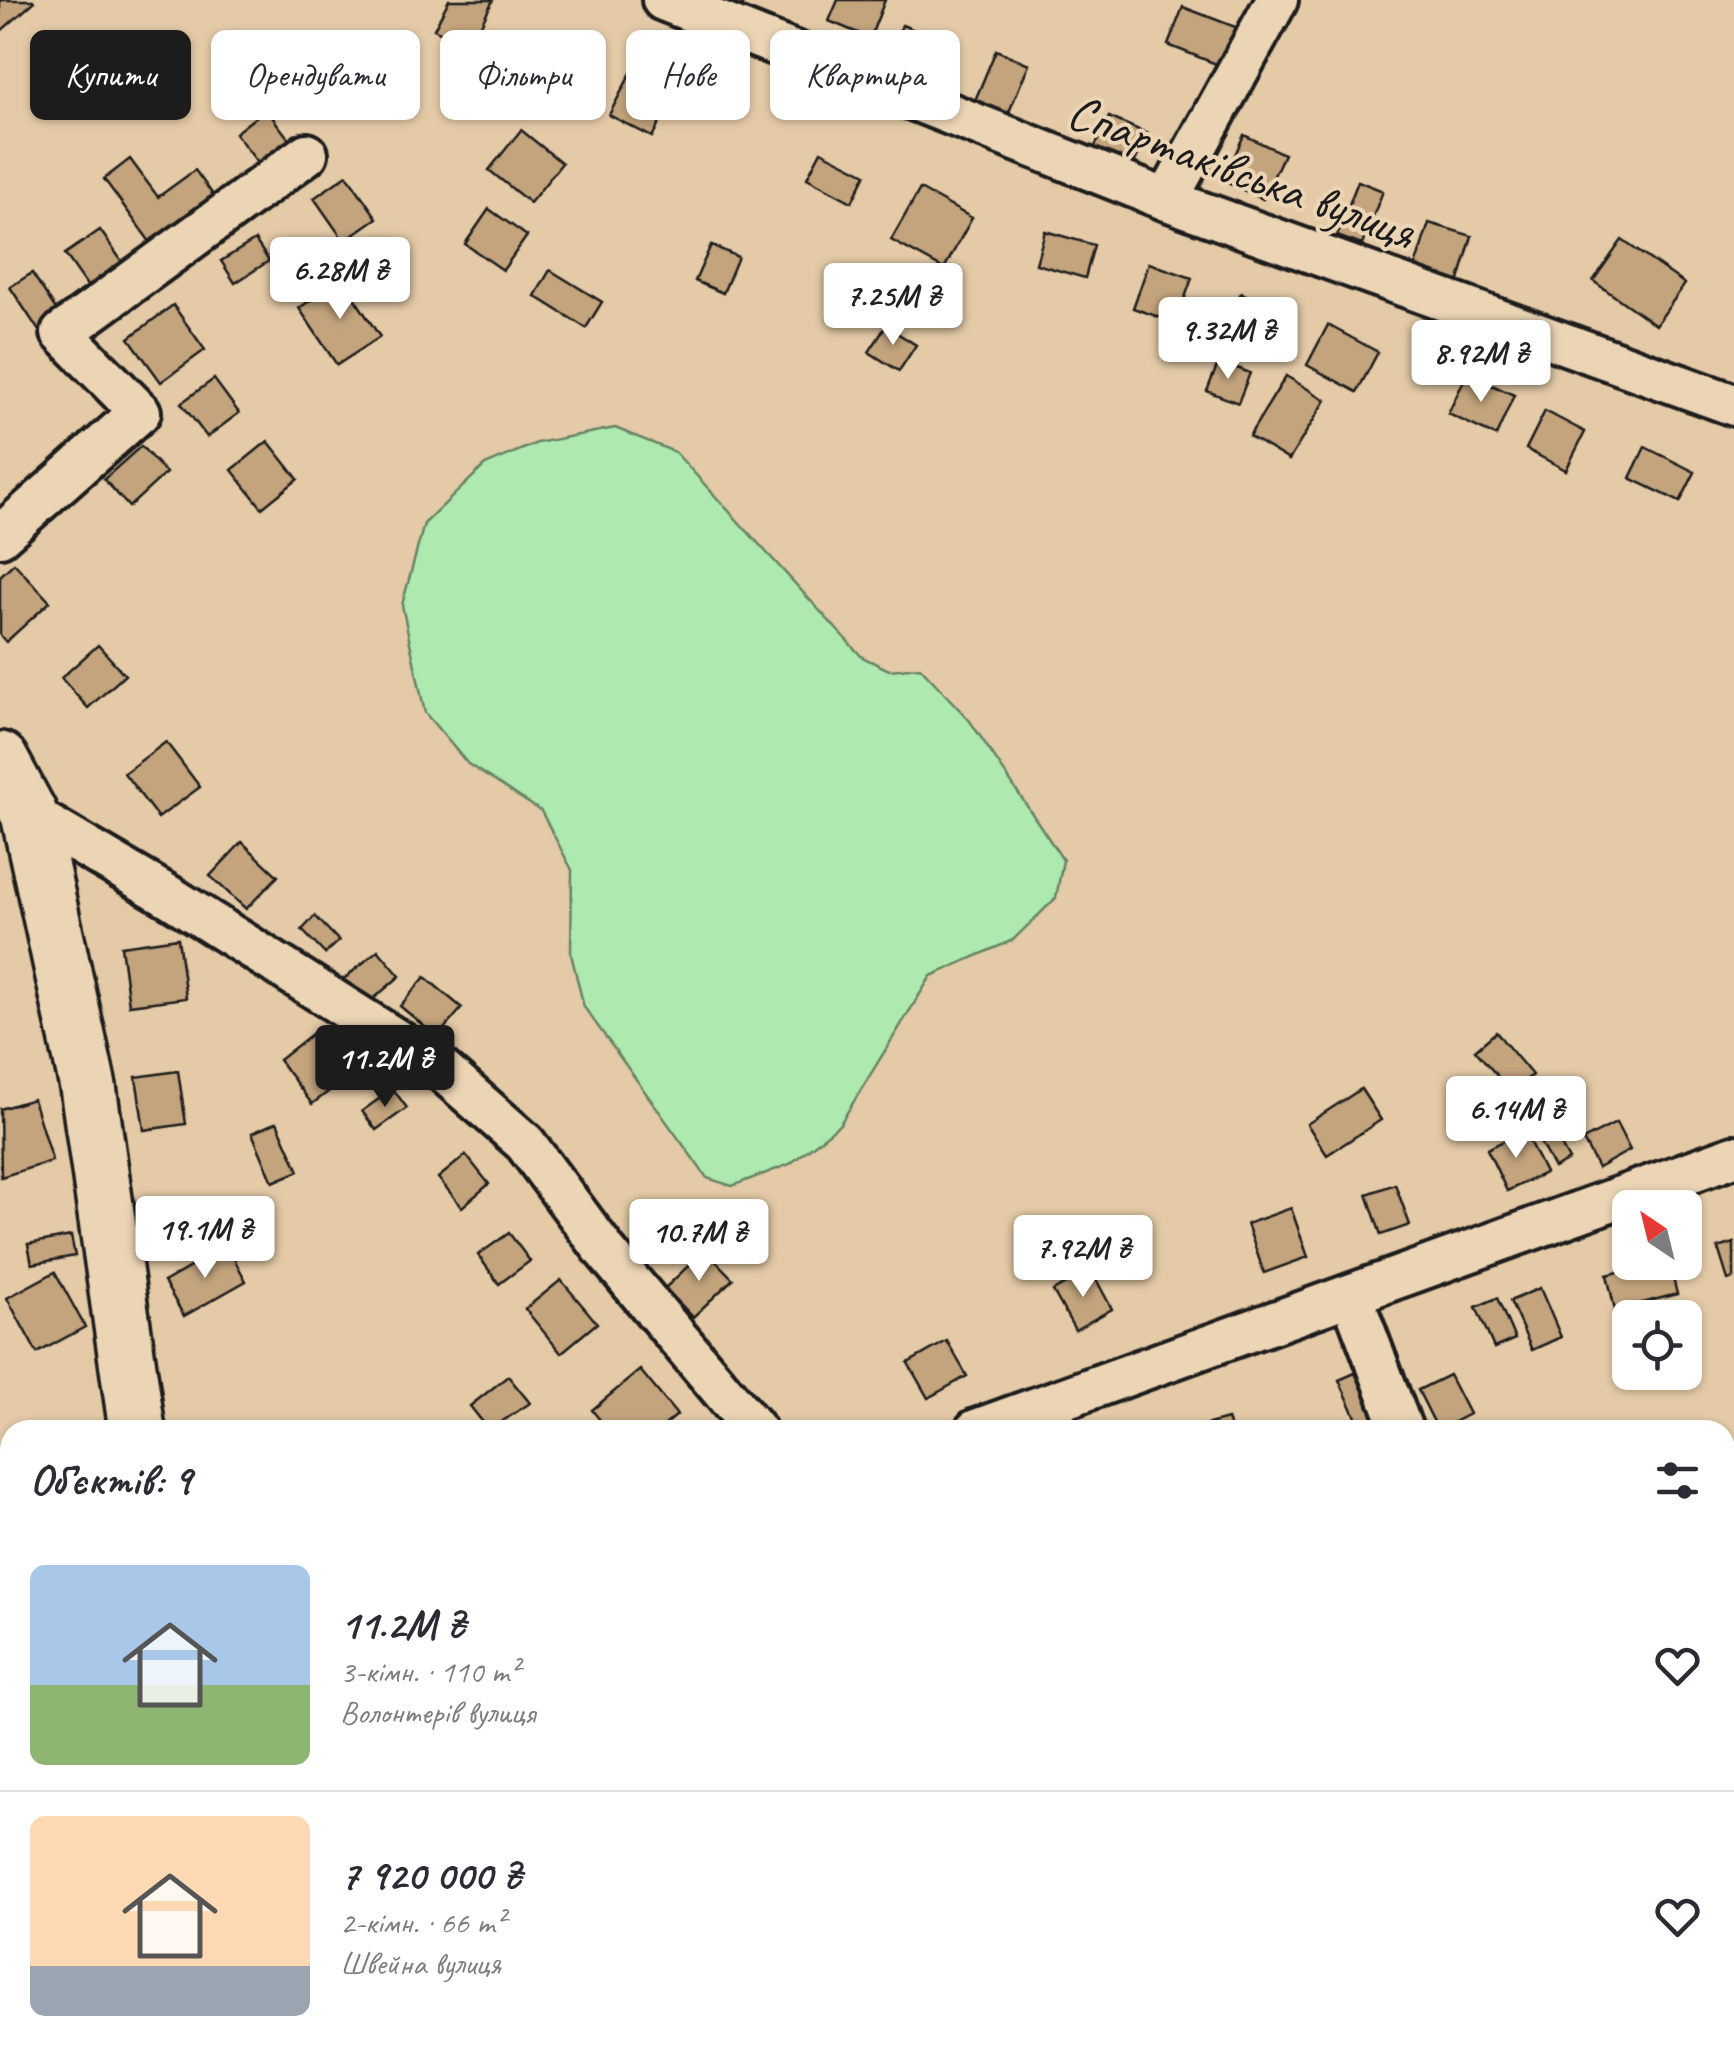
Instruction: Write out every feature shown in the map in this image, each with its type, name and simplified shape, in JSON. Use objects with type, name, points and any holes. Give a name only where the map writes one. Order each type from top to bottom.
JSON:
[{"type":"street","name":"Спартаківська вулиця","points":[[663,0],[1168,200],[1734,404]]},
{"type":"street","points":[[1168,200],[1277,0]]},
{"type":"street","points":[[0,536],[140,412],[62,332],[307,154]]},
{"type":"street","points":[[0,760],[29,814],[88,1088],[137,1420]]},
{"type":"street","points":[[29,814],[172,898],[436,1065],[525,1143],[605,1250],[747,1420]]},
{"type":"street","points":[[1004,1420],[1734,1156]]},
{"type":"street","points":[[1351,1295],[1398,1420]]},
{"type":"green space","points":[[615,428],[675,452],[862,657],[889,670],[920,667],[970,721],[1063,860],[1056,898],[1013,940],[931,976],[840,1124],[790,1164],[732,1186],[707,1178],[584,1007],[571,954],[572,870],[541,811],[468,764],[425,713],[402,605],[424,524],[485,465],[537,443]]},
{"type":"building","points":[[0,0],[33,0],[34,2],[0,32]]},
{"type":"building","points":[[449,0],[493,0],[478,30],[434,29]]},
{"type":"building","points":[[703,0],[745,0],[739,15]]},
{"type":"building","points":[[838,0],[885,0],[873,30],[851,30],[829,21]]},
{"type":"building","points":[[1183,7],[1238,28],[1224,67],[1168,45]]},
{"type":"building","points":[[996,50],[1029,64],[1004,124],[971,110]]},
{"type":"building","points":[[626,83],[626,120],[661,120],[652,137],[609,115]]},
{"type":"building","points":[[1109,117],[1148,134],[1131,170],[1092,153]]},
{"type":"building","points":[[252,120],[274,120],[295,147],[264,171],[235,133]]},
{"type":"building","points":[[521,130],[562,163],[530,203],[489,170]]},
{"type":"building","points":[[1244,135],[1284,154],[1263,199],[1223,181]]},
{"type":"building","points":[[821,151],[866,174],[852,202],[807,178]]},
{"type":"building","points":[[130,159],[158,197],[195,170],[216,199],[153,246],[104,179]]},
{"type":"building","points":[[347,175],[377,218],[344,241],[314,198]]},
{"type":"building","points":[[1358,181],[1383,191],[1362,245],[1337,236]]},
{"type":"building","points":[[920,189],[972,218],[944,269],[891,240]]},
{"type":"building","points":[[489,209],[527,236],[503,270],[465,244]]},
{"type":"building","points":[[1429,223],[1472,236],[1457,287],[1413,273]]},
{"type":"building","points":[[100,230],[123,263],[88,287],[65,254]]},
{"type":"building","points":[[1045,231],[1094,245],[1085,278],[1036,264]]},
{"type":"building","points":[[255,240],[269,261],[235,283],[221,261]]},
{"type":"building","points":[[1622,240],[1685,284],[1656,325],[1593,281]]},
{"type":"building","points":[[711,245],[738,257],[723,293],[695,281]]},
{"type":"building","points":[[1149,263],[1192,278],[1176,323],[1133,308]]},
{"type":"building","points":[[550,270],[602,302],[586,328],[535,296]]},
{"type":"building","points":[[32,273],[63,320],[41,334],[10,287]]},
{"type":"building","points":[[342,279],[380,337],[337,365],[299,308]]},
{"type":"building","points":[[1241,293],[1282,312],[1263,351],[1222,332]]},
{"type":"building","points":[[173,305],[205,350],[161,382],[129,338]]},
{"type":"building","points":[[1328,325],[1378,352],[1357,392],[1307,365]]},
{"type":"building","points":[[886,326],[916,345],[899,371],[869,352]]},
{"type":"building","points":[[1219,361],[1250,373],[1238,403],[1207,391]]},
{"type":"building","points":[[1467,374],[1514,395],[1496,436],[1448,414]]},
{"type":"building","points":[[1286,376],[1326,400],[1289,460],[1249,436]]},
{"type":"building","points":[[214,379],[239,413],[207,437],[181,403]]},
{"type":"building","points":[[1545,411],[1585,432],[1566,470],[1526,449]]},
{"type":"building","points":[[268,441],[298,479],[262,508],[232,470]]},
{"type":"building","points":[[141,446],[166,473],[129,507],[104,479]]},
{"type":"building","points":[[1645,447],[1695,472],[1680,502],[1630,478]]},
{"type":"building","points":[[14,563],[50,602],[6,642],[0,635],[0,576]]},
{"type":"building","points":[[98,645],[125,675],[88,708],[61,678]]},
{"type":"building","points":[[166,742],[200,787],[158,818],[124,773]]},
{"type":"building","points":[[242,842],[278,876],[246,909],[210,876]]},
{"type":"building","points":[[315,916],[339,941],[325,954],[302,930]]},
{"type":"building","points":[[178,938],[186,998],[129,1005],[121,946]]},
{"type":"building","points":[[378,950],[400,976],[365,1006],[343,980]]},
{"type":"building","points":[[425,977],[462,1008],[437,1037],[400,1006]]},
{"type":"building","points":[[322,1026],[356,1071],[312,1104],[279,1060]]},
{"type":"building","points":[[1496,1032],[1532,1075],[1511,1092],[1475,1050]]},
{"type":"building","points":[[178,1071],[186,1124],[144,1130],[136,1077]]},
{"type":"building","points":[[393,1089],[407,1108],[376,1130],[362,1111]]},
{"type":"building","points":[[1361,1089],[1381,1120],[1327,1155],[1307,1124]]},
{"type":"building","points":[[33,1099],[52,1161],[1,1177],[0,1109]]},
{"type":"building","points":[[277,1122],[299,1171],[273,1182],[252,1133]]},
{"type":"building","points":[[1616,1123],[1630,1150],[1598,1168],[1583,1140]]},
{"type":"building","points":[[1551,1127],[1569,1160],[1554,1168],[1536,1135]]},
{"type":"building","points":[[1524,1131],[1545,1173],[1507,1191],[1487,1149]]},
{"type":"building","points":[[466,1155],[489,1184],[462,1207],[438,1178]]},
{"type":"building","points":[[1395,1184],[1410,1225],[1381,1235],[1367,1194]]},
{"type":"building","points":[[1291,1208],[1308,1257],[1264,1273],[1247,1224]]},
{"type":"building","points":[[509,1233],[530,1261],[499,1284],[478,1255]]},
{"type":"building","points":[[71,1236],[75,1256],[32,1264],[28,1244]]},
{"type":"building","points":[[1734,1243],[1734,1278],[1728,1280],[1718,1248]]},
{"type":"building","points":[[227,1246],[246,1281],[184,1316],[164,1282]]},
{"type":"building","points":[[705,1250],[733,1279],[693,1317],[665,1288]]},
{"type":"building","points":[[1091,1270],[1112,1309],[1075,1330],[1053,1291]]},
{"type":"building","points":[[55,1272],[85,1327],[37,1353],[7,1298]]},
{"type":"building","points":[[1612,1274],[1612,1280],[1674,1280],[1677,1294],[1654,1300],[1613,1300],[1607,1275]]},
{"type":"building","points":[[561,1280],[597,1323],[561,1353],[525,1309]]},
{"type":"building","points":[[1540,1288],[1561,1337],[1532,1350],[1510,1301]]},
{"type":"building","points":[[1497,1298],[1515,1339],[1494,1348],[1476,1307]]},
{"type":"building","points":[[947,1341],[967,1376],[928,1398],[908,1363]]},
{"type":"building","points":[[640,1370],[677,1415],[671,1420],[600,1420],[592,1410]]},
{"type":"building","points":[[1355,1373],[1377,1420],[1357,1420],[1339,1380]]},
{"type":"building","points":[[1449,1375],[1469,1414],[1457,1420],[1433,1420],[1418,1390]]},
{"type":"building","points":[[508,1376],[530,1403],[504,1420],[481,1420],[470,1406]]}]
